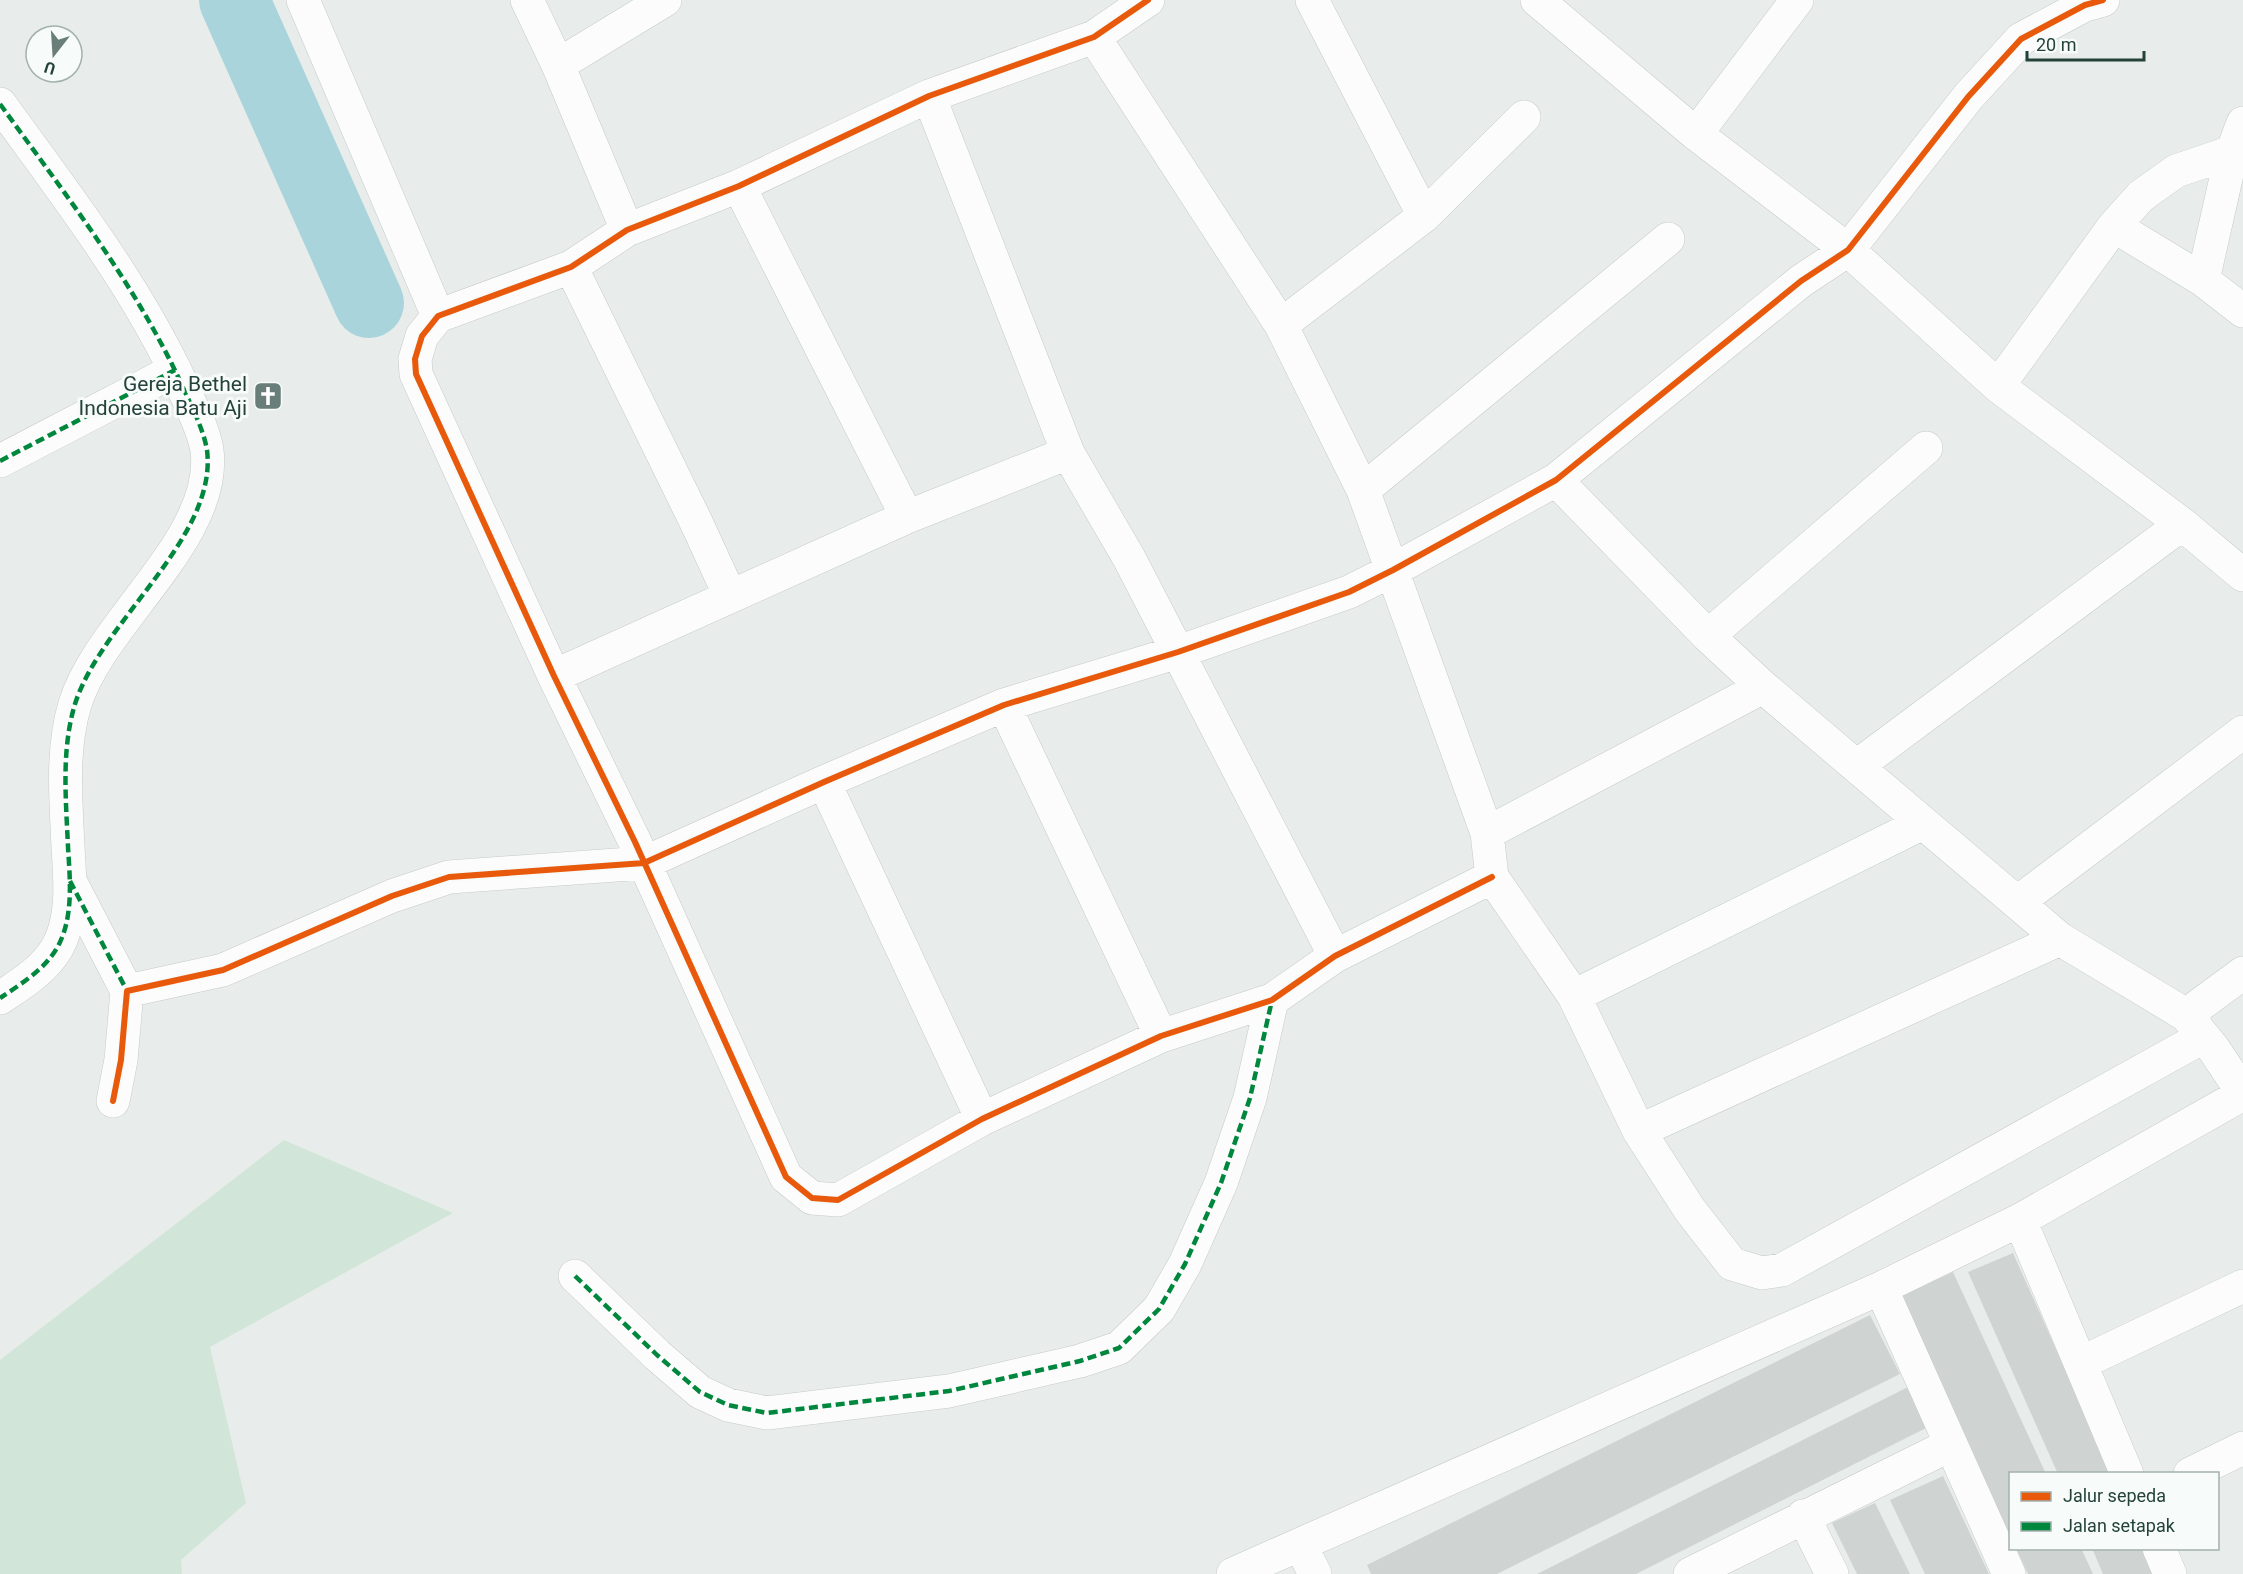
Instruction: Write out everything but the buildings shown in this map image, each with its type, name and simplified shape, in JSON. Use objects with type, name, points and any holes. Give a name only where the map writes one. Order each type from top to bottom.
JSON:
[{"type":"street","points":[[303,0],[438,316]]},
{"type":"street","points":[[527,0],[558,65],[627,230]]},
{"type":"street","points":[[558,65],[665,0]]},
{"type":"street","points":[[1148,0],[1094,37],[929,96],[738,186],[627,230],[571,267],[438,316],[420,342],[415,360],[417,374],[554,676],[644,863],[786,1177],[812,1198],[838,1200],[982,1119],[1161,1036],[1272,1000],[1335,957],[1492,877]]},
{"type":"street","points":[[1312,0],[1424,216]]},
{"type":"street","points":[[1537,0],[1696,134],[1848,250],[1998,386],[2182,524],[2243,575]]},
{"type":"street","points":[[1696,134],[1797,0]]},
{"type":"street","points":[[127,991],[223,970],[392,896],[450,877],[644,863],[824,782],[1004,705],[1178,652],[1348,592],[1393,570],[1556,480],[1801,281],[1848,250],[1968,97],[2021,39],[2085,5],[2103,0]]},
{"type":"street","points":[[1094,37],[1281,325],[1363,490],[1487,833],[1492,877],[1574,996],[1639,1131],[1690,1210],[1726,1258],[1745,1270],[1762,1273],[1782,1270],[2201,1033],[2243,973]]},
{"type":"street","points":[[929,96],[1068,453],[1129,558],[1335,957]]},
{"type":"street","points":[[0,104],[123,275],[161,339],[197,418],[207,448],[207,479],[200,508],[88,672],[75,704],[68,736],[66,775],[70,882],[67,923],[56,949],[32,978],[0,998]]},
{"type":"street","points":[[1281,325],[1424,216],[1524,117]]},
{"type":"street","points":[[1998,386],[2114,226],[2141,196],[2176,171],[2238,138]]},
{"type":"street","points":[[2203,280],[2238,138]]},
{"type":"street","points":[[738,186],[907,517]]},
{"type":"street","points":[[2114,226],[2203,280],[2243,311]]},
{"type":"street","points":[[1363,490],[1668,239]]},
{"type":"street","points":[[571,267],[730,596]]},
{"type":"street","points":[[0,461],[175,370]]},
{"type":"street","points":[[1708,636],[1926,448]]},
{"type":"street","points":[[554,676],[907,517],[1068,453]]},
{"type":"street","points":[[1233,1574],[1308,1560],[1881,1288],[2020,1220],[2241,1091],[2201,1033],[2060,939],[1763,687],[1708,636],[1556,480]]},
{"type":"street","points":[[1857,766],[2182,524]]},
{"type":"street","points":[[1487,833],[1763,687]]},
{"type":"street","points":[[1004,705],[1161,1036]]},
{"type":"street","points":[[2018,903],[2243,732]]},
{"type":"street","points":[[824,782],[982,1119]]},
{"type":"street","points":[[1574,996],[1923,823]]},
{"type":"street","points":[[70,882],[127,991],[121,1060],[113,1101]]},
{"type":"street","points":[[1639,1131],[2060,939]]},
{"type":"street","points":[[575,1276],[657,1355],[700,1392],[728,1405],[767,1413],[949,1391],[1080,1361],[1119,1348],[1159,1309],[1185,1264],[1221,1183],[1250,1098],[1272,1000]]},
{"type":"street","points":[[2020,1220],[2127,1472]]},
{"type":"street","points":[[2081,1363],[2243,1286]]},
{"type":"street","points":[[1881,1288],[2008,1574]]},
{"type":"street","points":[[1690,1574],[1950,1445]]},
{"type":"street","points":[[2192,1472],[2243,1448]]},
{"type":"street","points":[[1803,1516],[1832,1574]]},
{"type":"street","points":[[2160,1550],[2170,1574]]},
{"type":"green space","points":[[284,1140],[453,1213],[210,1347],[246,1503],[181,1560],[182,1574],[0,1574],[0,1360]]},
{"type":"waterway","points":[[234,0],[369,303]]},
{"type":"marked path","points":[[0,104],[97,239],[142,309],[181,383],[199,424],[207,450],[206,483],[195,515],[177,547],[108,642],[89,673],[75,704],[66,757],[70,899],[62,936],[57,948],[46,963],[32,976],[0,998]]},
{"type":"marked path","points":[[0,461],[175,370]]},
{"type":"marked path","points":[[70,881],[127,991]]},
{"type":"marked path","points":[[575,1276],[657,1355],[700,1392],[728,1405],[767,1413],[949,1391],[1080,1361],[1119,1348],[1159,1309],[1185,1264],[1221,1183],[1250,1098],[1272,1000]]},
{"type":"cycle path","points":[[1148,0],[1094,37],[929,96],[739,186],[627,230],[571,267],[438,316],[422,336],[415,359],[416,374],[554,676],[635,842],[786,1177],[812,1198],[838,1200],[982,1119],[1161,1036],[1272,1000],[1335,956],[1492,877]]},
{"type":"cycle path","points":[[113,1101],[121,1060],[127,991],[223,970],[392,896],[449,877],[644,863],[824,782],[1004,705],[1178,652],[1349,592],[1556,480],[1801,281],[1848,250],[1968,97],[2021,39],[2085,5],[2103,0]]},
{"type":"place","name":"Gereja Bethel Indonesia Batu Aji","points":[[268,396]]}]
